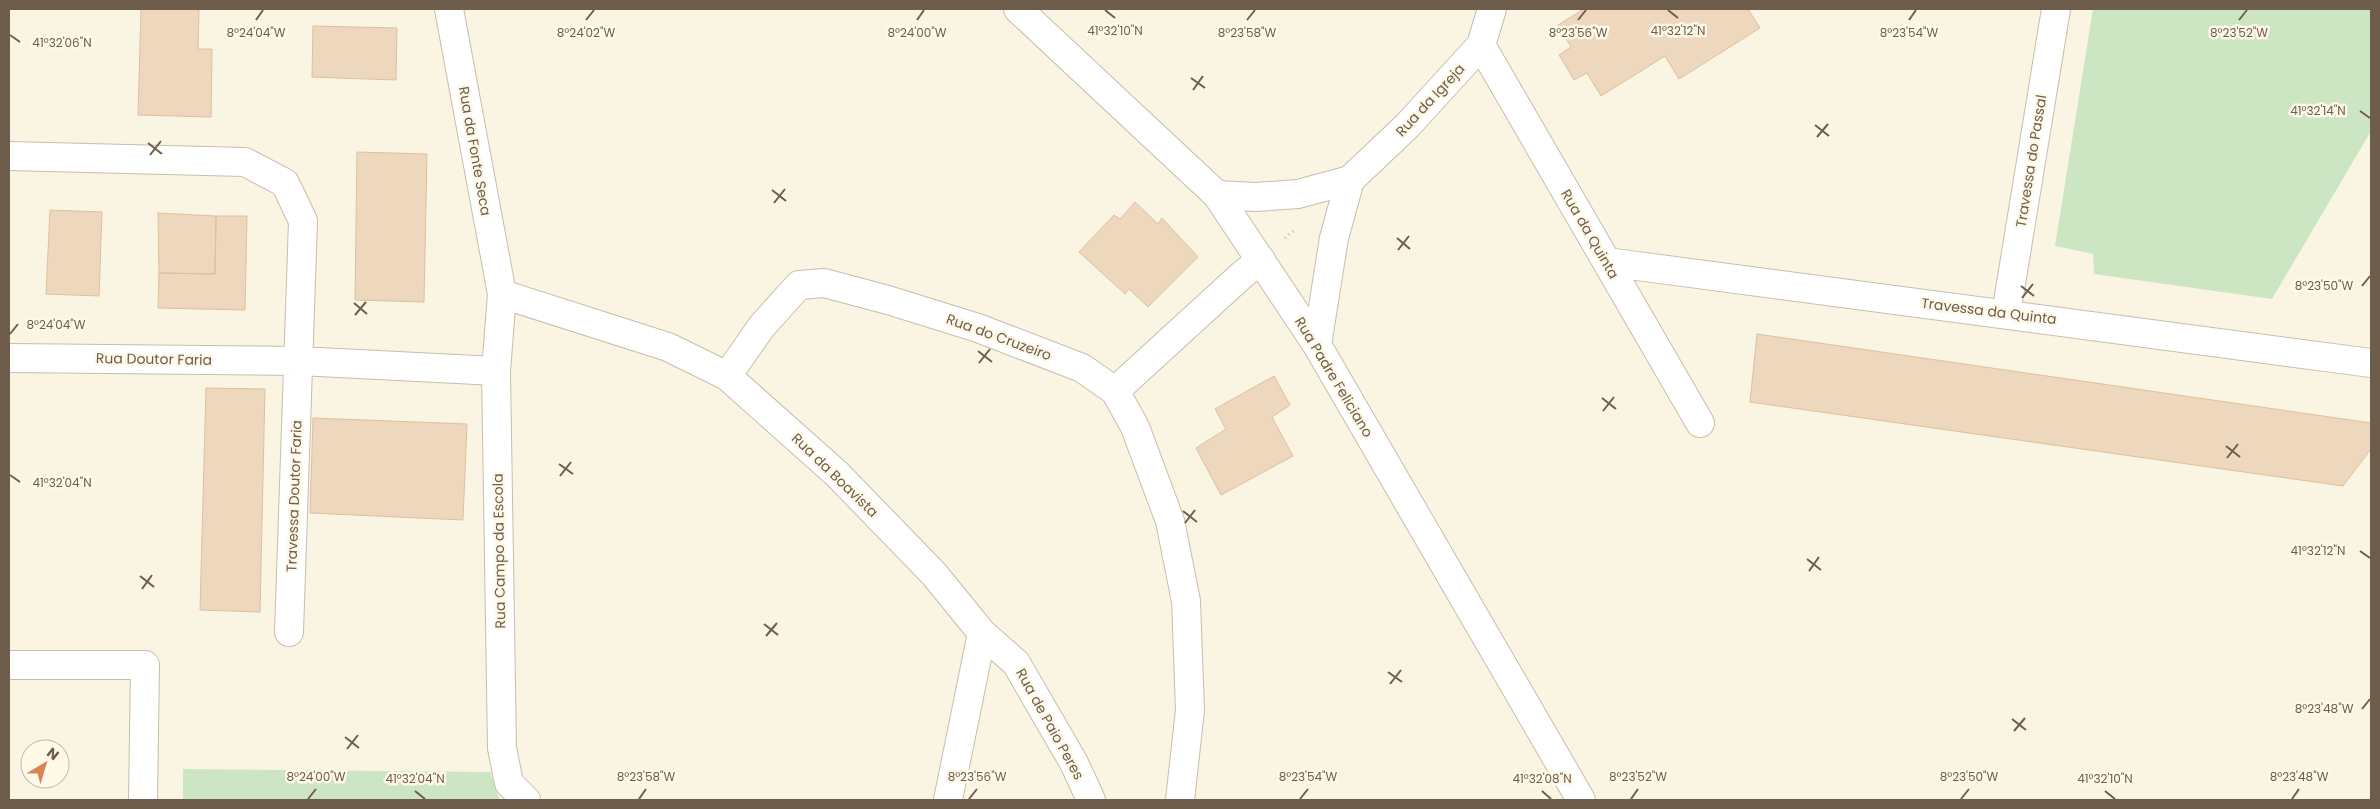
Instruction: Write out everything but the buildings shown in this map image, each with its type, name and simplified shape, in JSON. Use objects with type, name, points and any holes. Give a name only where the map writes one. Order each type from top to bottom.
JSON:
[{"type":"street","name":"Rua da Fonte Seca","points":[[449,9],[502,294]]},
{"type":"street","name":"Rua Padre Feliciano","points":[[1018,9],[1217,194],[1317,345],[1581,800]]},
{"type":"street","name":"Rua da Igreja","points":[[1217,194],[1256,197],[1298,194],[1350,180],[1407,126],[1481,45],[1492,9]]},
{"type":"street","name":"Travessa do Passal","points":[[2006,314],[2056,9]]},
{"type":"street","name":"Rua da Quinta","points":[[1481,45],[1700,423]]},
{"type":"street","name":"Travessa Doutor Faria","points":[[9,156],[245,162],[286,184],[303,221],[289,632]]},
{"type":"street","points":[[1317,345],[1334,238],[1350,180]]},
{"type":"street","points":[[1180,800],[1190,710],[1186,601],[1170,521],[1135,427],[1115,391],[1243,274],[1261,260]]},
{"type":"street","name":"Travessa da Quinta","points":[[1607,262],[2371,363]]},
{"type":"street","name":"Rua do Cruzeiro","points":[[727,376],[762,326],[799,285],[824,283],[978,328],[1082,368],[1115,391]]},
{"type":"street","name":"Rua Campo da Escola","points":[[502,294],[496,371],[502,748],[508,783],[526,800]]},
{"type":"street","name":"Rua da Boavista","points":[[502,294],[668,347],[727,376],[837,474],[934,574],[982,633]]},
{"type":"street","name":"Rua Doutor Faria","points":[[9,358],[299,361],[496,371]]},
{"type":"street","points":[[948,800],[982,633]]},
{"type":"street","name":"Rua de Paio Peres","points":[[982,633],[1016,662],[1074,763],[1091,800]]},
{"type":"street","points":[[9,665],[145,665],[143,800]]},
{"type":"green space","points":[[2093,9],[2371,9],[2371,131],[2272,299],[2094,274],[2093,254],[2055,246]]},
{"type":"green space","points":[[183,769],[490,772],[500,800],[183,800]]}]
